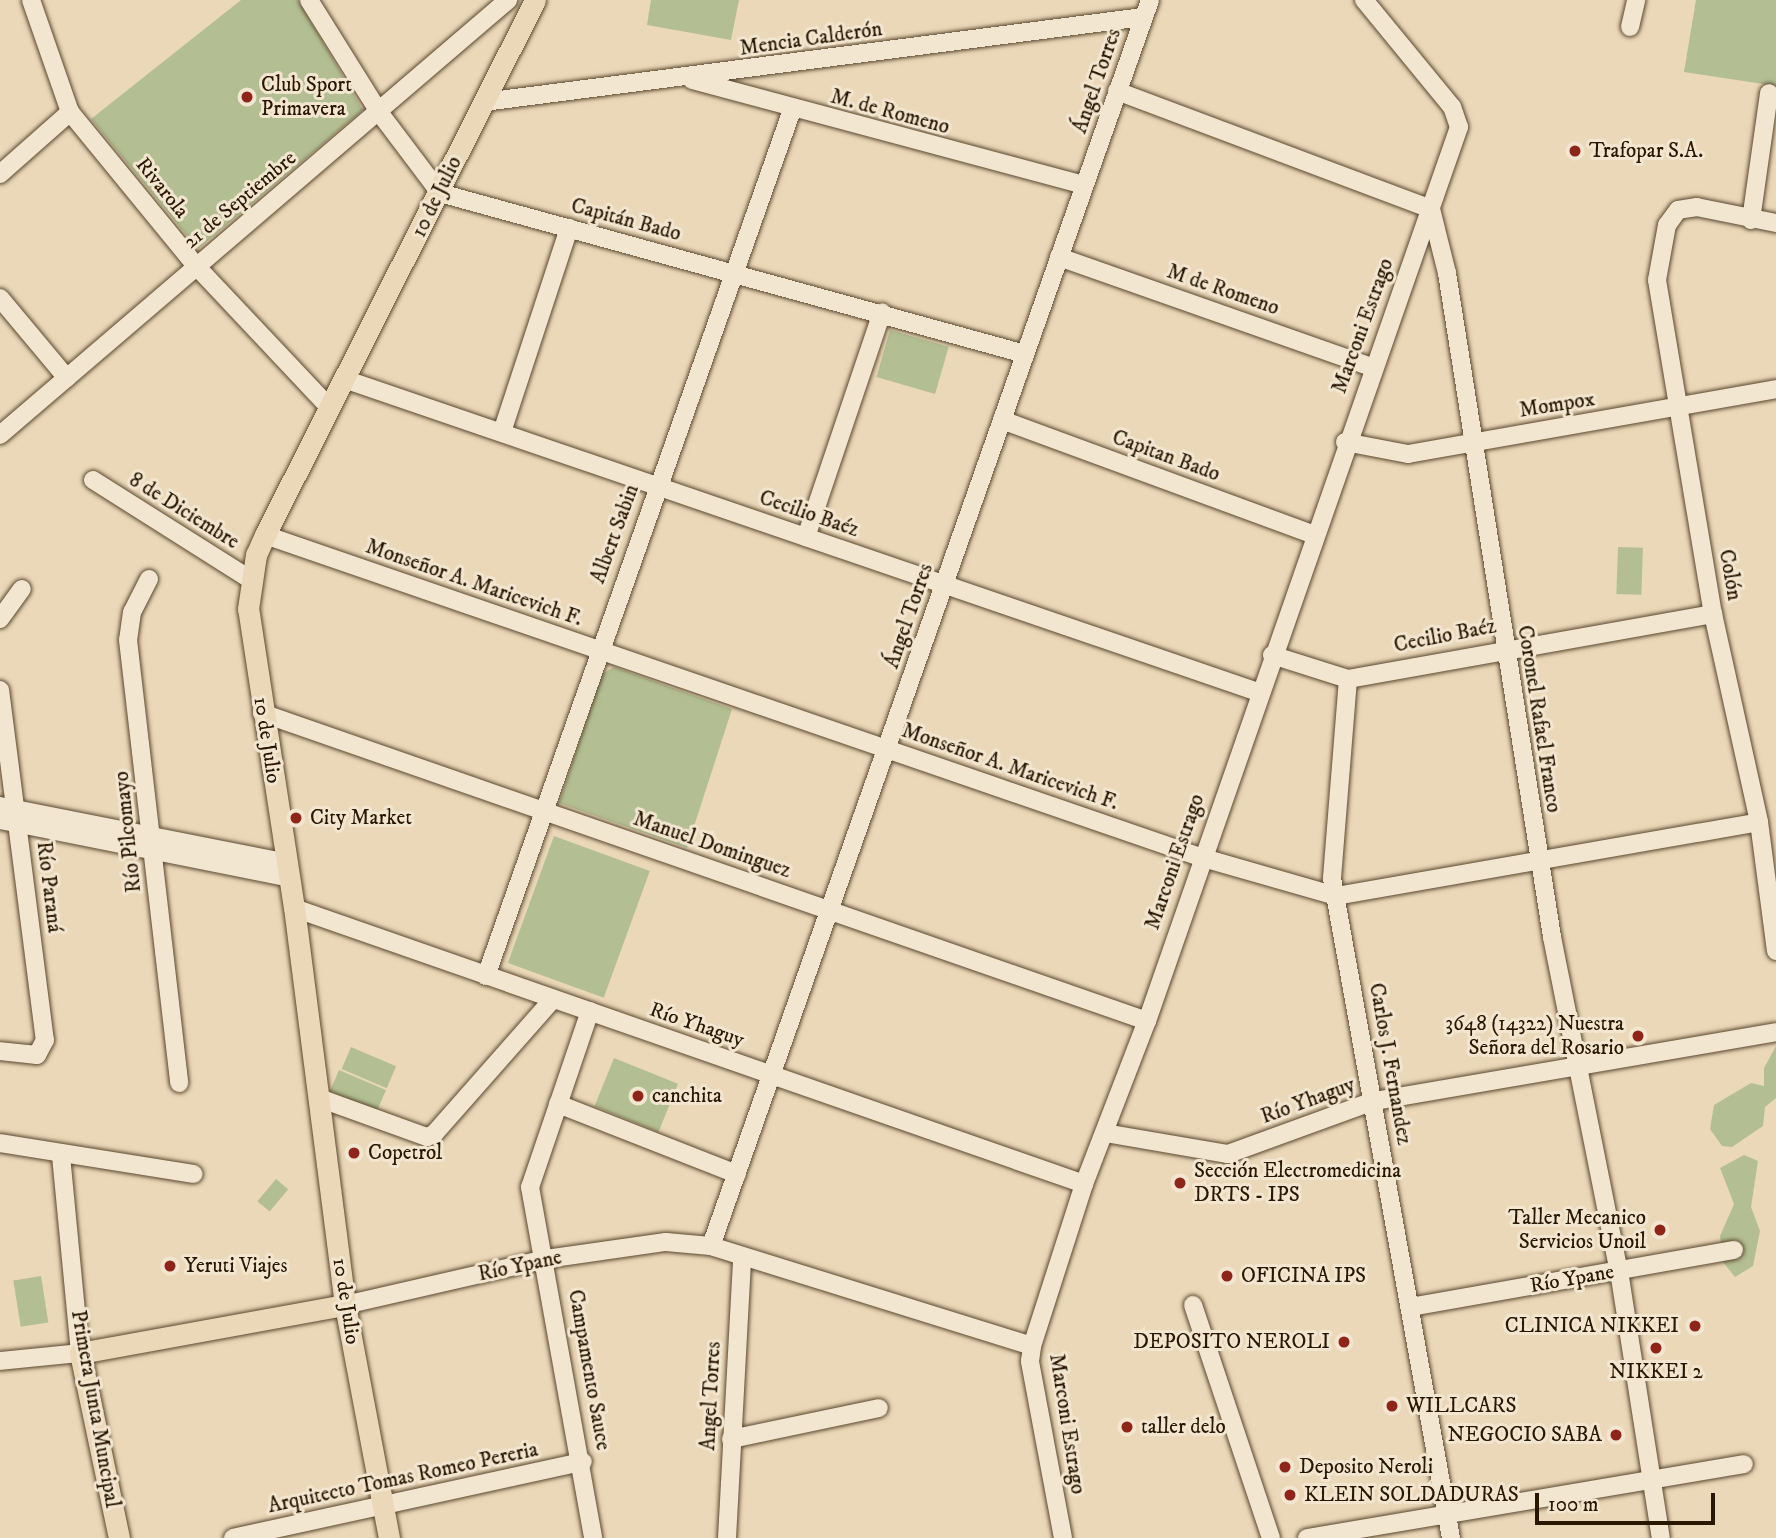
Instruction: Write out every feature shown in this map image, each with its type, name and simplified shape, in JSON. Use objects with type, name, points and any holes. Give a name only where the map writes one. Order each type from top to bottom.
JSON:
[{"type":"main road","name":"10 de Julio","points":[[389,1538],[345,1305],[295,908],[262,713],[248,609],[251,580],[265,535],[440,193],[535,0]]},
{"type":"main road","name":"Río Ypane","points":[[80,1353],[345,1305]]},
{"type":"main road","name":"Primera Junta Muncipal","points":[[80,1353],[119,1538]]},
{"type":"street","name":"Rivarola","points":[[31,0],[70,112],[197,267],[330,408]]},
{"type":"street","points":[[309,0],[379,112],[440,193]]},
{"type":"street","name":"21 de Septiembre","points":[[0,435],[509,0]]},
{"type":"street","points":[[1117,91],[1431,209],[1457,136],[1457,117],[1363,0]]},
{"type":"street","points":[[1630,27],[1636,0]]},
{"type":"street","name":"Mencia Calderón","points":[[484,102],[686,78],[1147,8]]},
{"type":"street","name":"Ángel Torres","points":[[711,1247],[1147,8]]},
{"type":"street","name":"M. de Romeno","points":[[686,78],[792,110],[1084,186]]},
{"type":"street","points":[[1769,93],[1751,220],[1776,223]]},
{"type":"street","name":"Albert Sabin","points":[[486,976],[597,649],[792,110]]},
{"type":"street","points":[[0,174],[70,112]]},
{"type":"street","name":"Capitán Bado","points":[[440,193],[1025,354]]},
{"type":"street","name":"Colón","points":[[1751,220],[1697,207],[1678,210],[1667,225],[1657,280],[1713,614],[1759,822],[1776,951]]},
{"type":"street","name":"Marconi Estrago","points":[[1063,1538],[1030,1362],[1032,1346],[1084,1184],[1147,1021],[1200,857],[1315,535],[1345,442],[1431,209]]},
{"type":"street","name":"Coronel Rafael Franco","points":[[1431,209],[1447,273],[1471,441],[1539,860],[1575,1064],[1619,1271],[1661,1538]]},
{"type":"street","points":[[502,432],[569,228]]},
{"type":"street","name":"M de Romeno","points":[[1059,257],[1373,367]]},
{"type":"street","points":[[0,298],[67,377]]},
{"type":"street","points":[[806,537],[882,313]]},
{"type":"street","name":"Cecilio Baéz","points":[[344,379],[1258,692]]},
{"type":"street","name":"Mompox","points":[[1345,442],[1408,454],[1471,441],[1678,409],[1776,389]]},
{"type":"street","name":"Capitan Bado","points":[[1002,421],[1315,535]]},
{"type":"street","name":"8 de Diciembre","points":[[93,480],[251,580]]},
{"type":"street","name":"Monseñor A. Maricevich F.","points":[[265,535],[1200,857],[1336,896],[1759,822]]},
{"type":"street","name":"Río Pilcomayo","points":[[149,579],[132,612],[128,640],[178,1083]]},
{"type":"street","points":[[0,619],[22,589]]},
{"type":"street","name":"Cecilio Baéz","points":[[1272,655],[1348,679],[1504,648],[1713,614]]},
{"type":"street","name":"Carlos J. Fernandez","points":[[1348,679],[1332,878],[1451,1538]]},
{"type":"street","name":"Río Paraná","points":[[0,690],[9,814],[44,1050],[26,1056],[0,1051]]},
{"type":"street","name":"Manuel Dominguez","points":[[262,713],[1147,1021]]},
{"type":"street","points":[[9,814],[289,870]]},
{"type":"street","name":"Río Yhaguy","points":[[295,908],[1084,1184]]},
{"type":"street","points":[[319,1098],[427,1137],[434,1134],[553,999]]},
{"type":"street","name":"Campamento Sauce","points":[[590,1011],[530,1187],[583,1462],[593,1538]]},
{"type":"street","name":"Río Yhaguy","points":[[1105,1133],[1228,1154],[1374,1101],[1575,1064],[1776,1032]]},
{"type":"street","points":[[558,1104],[737,1174]]},
{"type":"street","points":[[0,1143],[194,1174]]},
{"type":"street","name":"Primera Junta Muncipal","points":[[61,1154],[80,1353]]},
{"type":"street","name":"Río Ypane","points":[[345,1305],[546,1259],[666,1242],[711,1247],[1032,1346]]},
{"type":"street","name":"Río Ypane","points":[[1410,1307],[1734,1250]]},
{"type":"street","name":"Angel Torres","points":[[727,1538],[741,1257]]},
{"type":"street","points":[[1194,1305],[1271,1538]]},
{"type":"street","name":"Río Ypane","points":[[0,1361],[80,1353]]},
{"type":"street","points":[[731,1439],[880,1408]]},
{"type":"street","name":"Arquitecto Tomas Romeo Pereria","points":[[233,1538],[383,1509],[583,1462]]},
{"type":"street","points":[[1307,1538],[1744,1464]]},
{"type":"green space","points":[[241,0],[298,0],[363,110],[198,249],[91,119]]},
{"type":"green space","points":[[651,0],[739,0],[731,40],[647,25]]},
{"type":"green space","points":[[1696,0],[1776,0],[1776,86],[1684,72]]},
{"type":"green space","points":[[890,330],[949,347],[935,394],[876,377]]},
{"type":"green space","points":[[1618,547],[1643,548],[1641,595],[1616,594]]},
{"type":"green space","points":[[614,667],[732,709],[687,848],[559,803],[602,674]]},
{"type":"green space","points":[[554,836],[650,871],[604,998],[508,963]]},
{"type":"green space","points":[[1776,1046],[1776,1098],[1765,1107],[1763,1126],[1732,1147],[1722,1146],[1710,1129],[1714,1105],[1751,1083],[1764,1086],[1764,1068]]},
{"type":"green space","points":[[351,1047],[396,1066],[387,1088],[342,1069]]},
{"type":"green space","name":"canchita","points":[[614,1058],[678,1084],[658,1132],[595,1106]]},
{"type":"green space","points":[[339,1070],[386,1090],[377,1111],[330,1091]]},
{"type":"green space","points":[[1744,1155],[1758,1161],[1751,1207],[1760,1231],[1753,1266],[1735,1277],[1723,1262],[1720,1236],[1734,1204],[1720,1168]]},
{"type":"green space","points":[[276,1179],[288,1189],[270,1211],[257,1201]]},
{"type":"green space","points":[[41,1276],[48,1322],[21,1327],[13,1280]]},
{"type":"place","name":"Club Sport Primavera","points":[[247,97]]},
{"type":"place","name":"Trafopar S.A.","points":[[1575,151]]},
{"type":"place","name":"City Market","points":[[296,818]]},
{"type":"place","name":"3648 (14322) Nuestra Señora del Rosario","points":[[1638,1036]]},
{"type":"place","name":"canchita","points":[[638,1096]]},
{"type":"place","name":"Copetrol","points":[[354,1153]]},
{"type":"place","name":"Sección Electromedicina DRTS - IPS","points":[[1180,1183]]},
{"type":"place","name":"Taller Mecanico Servicios Unoil","points":[[1660,1230]]},
{"type":"place","name":"Yeruti Viajes","points":[[170,1266]]},
{"type":"place","name":"OFICINA IPS","points":[[1227,1276]]},
{"type":"place","name":"CLINICA NIKKEI","points":[[1695,1326]]},
{"type":"place","name":"DEPOSITO NEROLI","points":[[1344,1342]]},
{"type":"place","name":"NIKKEI 2","points":[[1656,1348]]},
{"type":"place","name":"WILLCARS","points":[[1392,1406]]},
{"type":"place","name":"taller delo","points":[[1127,1427]]},
{"type":"place","name":"NEGOCIO SABA","points":[[1616,1435]]},
{"type":"place","name":"Deposito Neroli","points":[[1285,1467]]},
{"type":"place","name":"KLEIN SOLDADURAS","points":[[1290,1495]]}]
